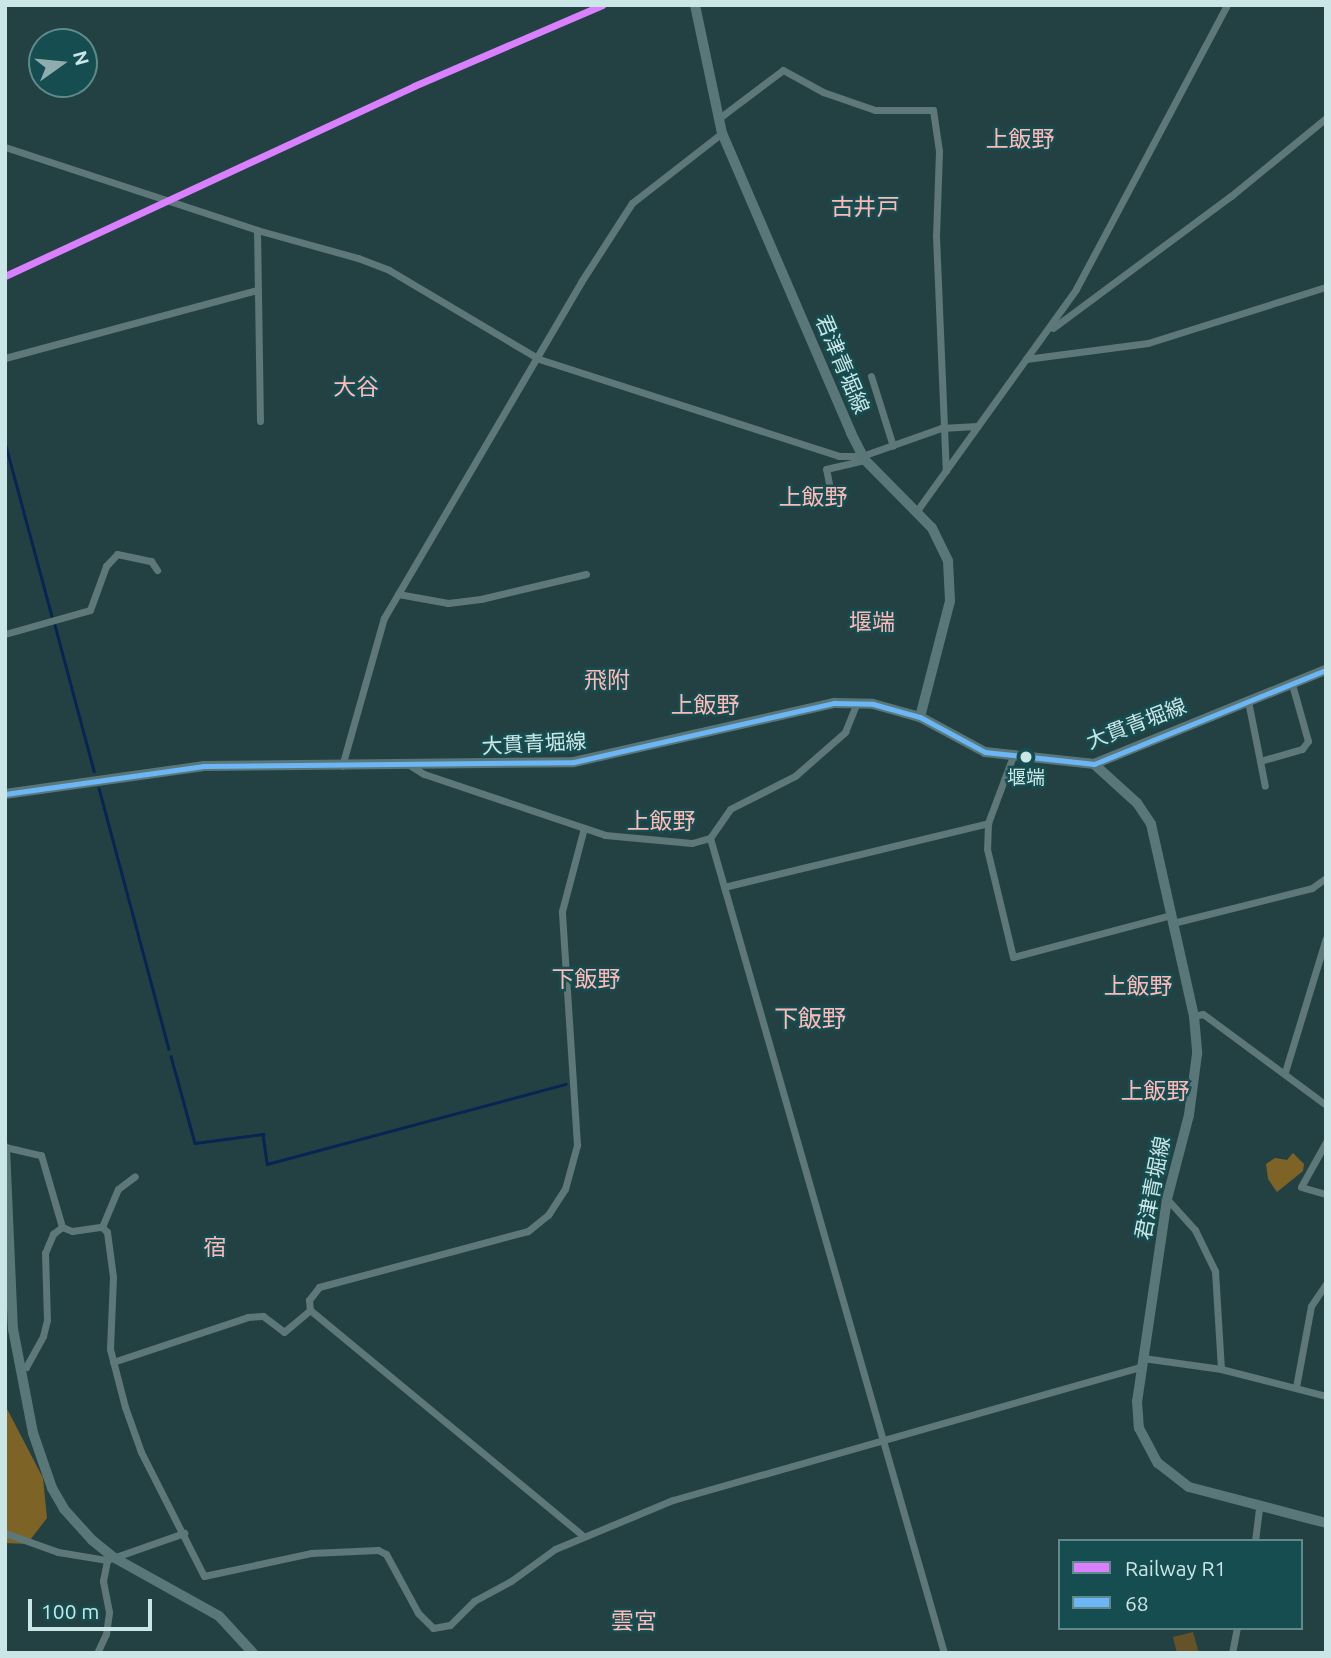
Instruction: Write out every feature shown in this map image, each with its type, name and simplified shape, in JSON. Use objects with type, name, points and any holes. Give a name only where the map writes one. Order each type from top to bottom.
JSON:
[{"type":"main road","name":"君津青堀線","points":[[695,5],[722,133],[864,458],[939,537],[951,584],[920,717]]},
{"type":"main road","name":"大貫青堀線","points":[[5,794],[204,766],[411,766],[574,762],[797,708],[858,703],[920,717],[977,750],[1013,757],[1094,764],[1326,670]]},
{"type":"main road","name":"君津青堀線","points":[[1094,764],[1137,803],[1151,824],[1194,1016],[1195,1085],[1167,1199],[1142,1362],[1139,1428],[1158,1463],[1189,1487],[1259,1508],[1326,1522]]},
{"type":"main road","points":[[5,1148],[8,1262],[19,1367],[52,1488],[76,1524],[110,1558],[203,1604],[253,1653]]},
{"type":"street","points":[[916,512],[1049,330],[1097,252],[1227,5]]},
{"type":"street","points":[[718,119],[783,69],[823,92],[875,110],[933,110],[939,151],[941,428],[946,471]]},
{"type":"street","points":[[1049,330],[1231,196],[1326,118]]},
{"type":"street","points":[[342,766],[384,618],[632,204],[722,133]]},
{"type":"street","points":[[5,147],[257,230],[389,270],[539,359],[839,456],[864,458]]},
{"type":"street","points":[[257,230],[260,421]]},
{"type":"street","points":[[1026,359],[1148,343],[1326,287]]},
{"type":"street","points":[[5,358],[257,290]]},
{"type":"street","points":[[871,376],[893,446]]},
{"type":"street","points":[[831,494],[828,467],[864,458],[941,428],[977,426]]},
{"type":"street","points":[[5,634],[90,610],[106,566],[117,554],[151,561],[157,570]]},
{"type":"street","points":[[398,594],[448,603],[481,599],[586,574]]},
{"type":"street","points":[[1260,761],[1302,749],[1308,741],[1292,684]]},
{"type":"street","points":[[1248,701],[1265,786]]},
{"type":"street","points":[[411,766],[584,828],[662,843],[710,838],[730,809],[795,776],[845,732],[858,703]]},
{"type":"street","points":[[1013,757],[988,823],[987,849],[1013,957],[1312,888],[1326,878]]},
{"type":"street","points":[[724,887],[988,823]]},
{"type":"street","points":[[583,1536],[310,1310],[309,1300],[319,1287],[528,1231],[548,1214],[565,1189],[577,1145],[562,911],[584,828]]},
{"type":"street","points":[[710,838],[944,1653]]},
{"type":"street","points":[[1285,1072],[1326,938]]},
{"type":"street","points":[[1194,1016],[1203,1014],[1285,1072],[1326,1105]]},
{"type":"street","points":[[1326,1142],[1301,1187],[1326,1194]]},
{"type":"street","points":[[5,1148],[41,1155],[62,1227]]},
{"type":"street","points":[[135,1175],[118,1189],[102,1227],[112,1254],[109,1330],[113,1362],[141,1452],[204,1576],[311,1553],[378,1550],[386,1554],[427,1625],[439,1629],[450,1625],[474,1601],[511,1581],[540,1558],[583,1536],[673,1500],[1142,1362],[1221,1369],[1326,1396]]},
{"type":"street","points":[[1167,1199],[1195,1230],[1215,1271],[1221,1369]]},
{"type":"street","points":[[62,1227],[72,1231],[102,1227]]},
{"type":"street","points":[[19,1367],[26,1367],[43,1336],[47,1320],[45,1253],[53,1234],[62,1227]]},
{"type":"street","points":[[1296,1387],[1311,1306],[1326,1284]]},
{"type":"street","points":[[113,1362],[248,1317],[263,1316],[284,1332],[310,1310]]},
{"type":"street","points":[[1255,1539],[1259,1508]]},
{"type":"street","points":[[5,1533],[58,1552],[110,1558],[184,1533]]},
{"type":"street","points":[[97,1653],[106,1634],[109,1612],[103,1581],[110,1558]]},
{"type":"street","points":[[1232,1653],[1237,1630]]},
{"type":"shaded area","points":[[1293,1153],[1304,1164],[1303,1171],[1277,1192],[1268,1179],[1266,1164],[1275,1158],[1287,1160]]},
{"type":"shaded area","points":[[5,1405],[43,1478],[47,1518],[27,1544],[5,1543]]},
{"type":"shaded area","points":[[1193,1632],[1199,1653],[1177,1653],[1173,1637]]},
{"type":"waterway","points":[[5,442],[52,616]]},
{"type":"waterway","points":[[55,625],[94,771]]},
{"type":"waterway","points":[[99,788],[169,1049]]},
{"type":"waterway","points":[[171,1056],[195,1143],[263,1134],[267,1164],[565,1084]]},
{"type":"rail line","name":"R1","points":[[5,276],[414,86],[602,5]]},
{"type":"transit line","name":"68","points":[[5,794],[204,766],[574,762],[834,703],[873,704],[920,717],[985,752],[1094,764],[1326,670]]},
{"type":"place","name":"堰端","points":[[1026,757]]},
{"type":"district","name":"上飯野","points":[[1020,139]]},
{"type":"district","name":"古井戸","points":[[865,207]]},
{"type":"district","name":"大谷","points":[[356,387]]},
{"type":"district","name":"上飯野","points":[[813,497]]},
{"type":"district","name":"堰端","points":[[872,622]]},
{"type":"district","name":"飛附","points":[[607,680]]},
{"type":"district","name":"上飯野","points":[[705,705]]},
{"type":"district","name":"上飯野","points":[[661,821]]},
{"type":"district","name":"下飯野","points":[[586,979]]},
{"type":"district","name":"上飯野","points":[[1138,986]]},
{"type":"district","name":"下飯野","points":[[810,1019]]},
{"type":"district","name":"上飯野","points":[[1155,1091]]},
{"type":"district","name":"宿","points":[[215,1247]]},
{"type":"district","name":"雲宮","points":[[634,1621]]}]
